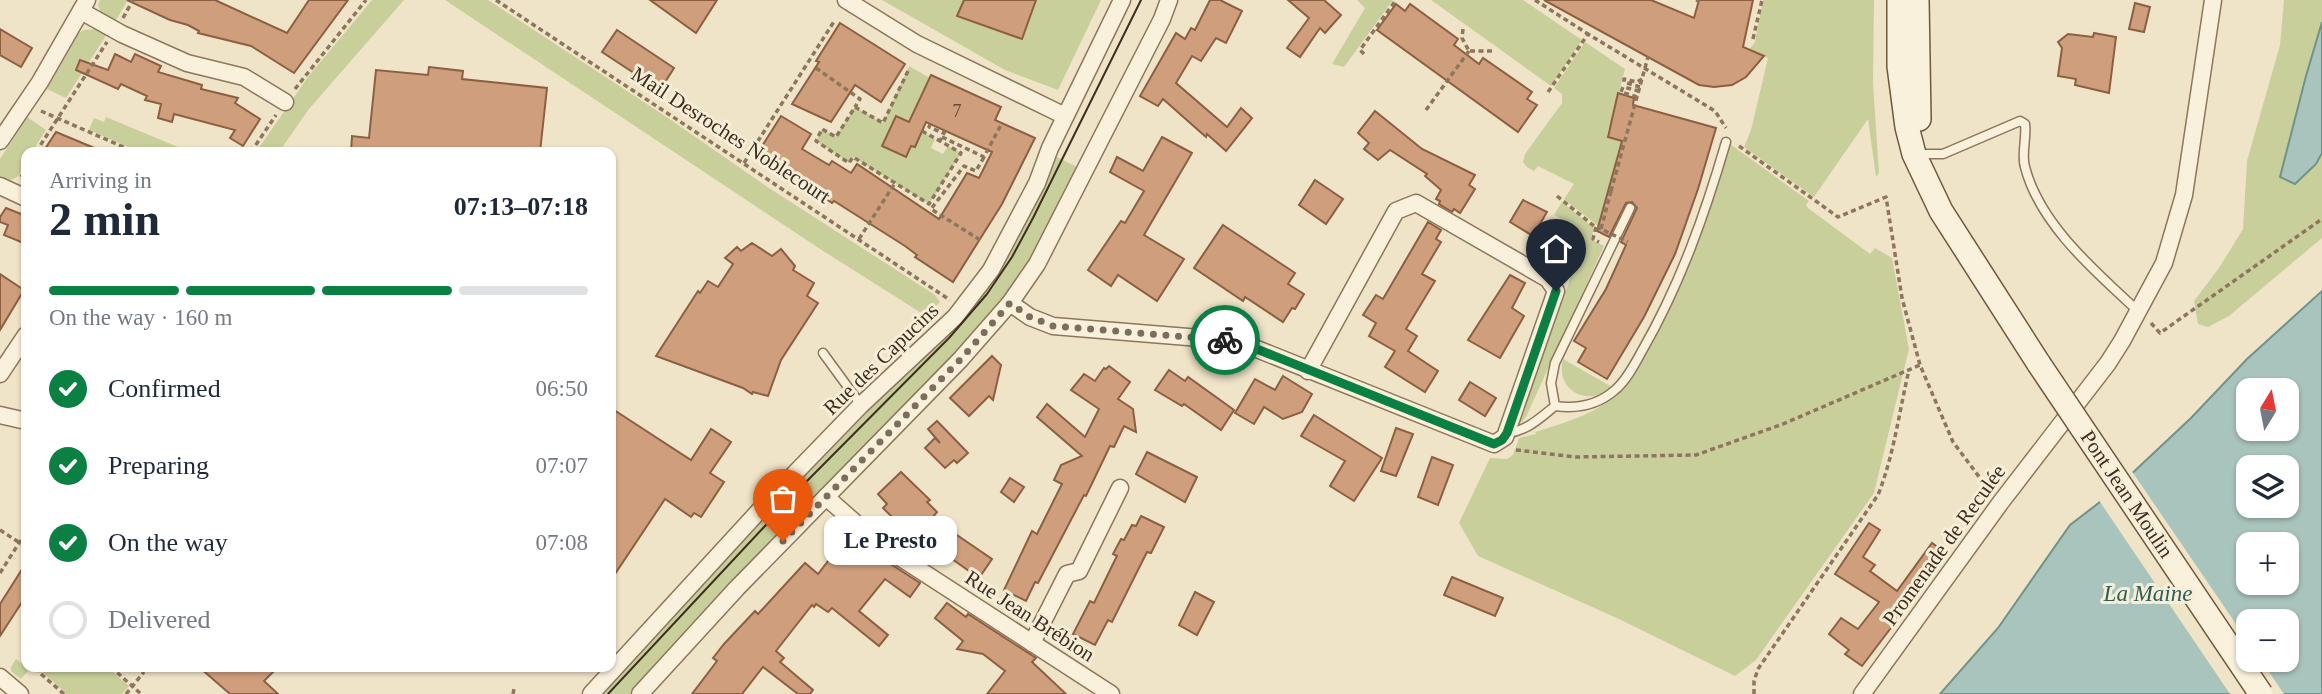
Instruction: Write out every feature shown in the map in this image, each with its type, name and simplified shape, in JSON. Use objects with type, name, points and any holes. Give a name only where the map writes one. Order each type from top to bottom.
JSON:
[{"type":"main road","name":"Pont Jean Moulin","points":[[1899,0],[1899,66],[1907,127],[1914,154],[1941,211],[2039,364],[2261,694]]},
{"type":"main road","points":[[1917,0],[1920,128],[1929,185]]},
{"type":"street","points":[[846,0],[917,44],[1065,116]]},
{"type":"street","name":"Rue des Capucins","points":[[616,667],[751,519],[861,405],[955,317],[992,270],[1037,183],[1049,148],[1122,0]]},
{"type":"street","points":[[640,694],[737,587],[960,360],[1010,303],[1037,264],[1162,19],[1169,0]]},
{"type":"street","name":"Promenade de Reculée","points":[[1861,694],[2062,421],[2108,363],[2164,263],[2184,195],[2213,0]]},
{"type":"street","points":[[0,141],[40,82],[84,5],[115,30],[187,63],[244,77],[285,102]]},
{"type":"street","points":[[0,186],[21,196]]},
{"type":"street","points":[[1010,303],[1030,317],[1053,326],[1237,341],[1308,371],[1489,443],[1499,443],[1508,441],[1556,291],[1548,279],[1416,203],[1396,211],[1308,371]]},
{"type":"street","points":[[0,374],[21,342]]},
{"type":"street","points":[[0,415],[21,420]]},
{"type":"street","points":[[1032,643],[1067,574],[1079,570],[1120,488]]},
{"type":"street","name":"Rue Jean Brébion","points":[[826,497],[878,543],[1111,694]]},
{"type":"street","name":"Rue des Capucins","points":[[591,694],[611,672]]},
{"type":"street","points":[[0,677],[20,694]]},
{"type":"lane","points":[[1924,154],[1943,155],[2020,121],[2025,124],[2024,165],[2038,202],[2084,261],[2138,312]]},
{"type":"lane","points":[[1508,441],[1555,406],[1577,407],[1599,401],[1618,388],[1638,359],[1659,320],[1690,251],[1729,138]]},
{"type":"lane","points":[[1555,406],[1551,383],[1555,363],[1630,208]]},
{"type":"lane","points":[[823,353],[861,405]]},
{"type":"path","points":[[39,147],[133,0]]},
{"type":"path","points":[[254,147],[285,102],[366,0]]},
{"type":"path","name":"Mail Desroches Noblecourt","points":[[496,0],[947,298]]},
{"type":"path","points":[[1364,54],[1360,50],[1396,0]]},
{"type":"path","points":[[1535,0],[1715,111],[1729,138]]},
{"type":"path","points":[[1753,39],[1762,0]]},
{"type":"path","points":[[744,163],[835,20]]},
{"type":"path","points":[[1463,29],[1462,38],[1469,51]]},
{"type":"path","points":[[1548,92],[1588,34]]},
{"type":"path","points":[[1469,51],[1492,51]]},
{"type":"path","points":[[1426,110],[1469,51]]},
{"type":"path","points":[[1599,228],[1648,57]]},
{"type":"path","points":[[816,68],[860,99],[835,137],[822,129],[816,141],[849,163],[853,157],[929,204],[961,153],[943,136],[922,131]]},
{"type":"path","points":[[856,107],[883,123],[908,71]]},
{"type":"path","points":[[1640,89],[1624,82],[1624,79],[1637,82],[1642,79]]},
{"type":"path","points":[[1637,97],[1621,92],[1623,87],[1640,89]]},
{"type":"path","points":[[33,108],[123,147]]},
{"type":"path","points":[[980,240],[931,209],[964,166],[976,171],[1002,122]]},
{"type":"path","points":[[930,124],[929,127],[943,136],[984,157]]},
{"type":"path","points":[[1736,142],[1742,150],[1838,217],[1886,197],[1902,298],[1920,365],[1953,442],[1990,492]]},
{"type":"path","points":[[859,239],[895,183]]},
{"type":"path","points":[[1557,196],[1599,228],[1628,242]]},
{"type":"path","points":[[2160,333],[2322,219]]},
{"type":"path","points":[[1508,441],[1575,457],[1696,455],[1783,424],[1920,365]]},
{"type":"path","points":[[1754,694],[1758,669],[1878,495],[1890,466],[1898,413],[1909,370]]},
{"type":"path","points":[[0,530],[20,543],[0,573]]},
{"type":"path","points":[[117,672],[141,694]]},
{"type":"path","points":[[125,694],[144,672]]},
{"type":"path","points":[[41,674],[64,694]]},
{"type":"green space","points":[[100,0],[128,0],[116,20],[101,13],[98,5]]},
{"type":"green space","points":[[372,0],[404,0],[309,109],[282,147],[259,147],[308,77]]},
{"type":"green space","points":[[445,0],[488,0],[766,186],[935,295],[940,302],[926,316],[817,247]]},
{"type":"green space","points":[[882,0],[1101,0],[1058,90],[1005,70]]},
{"type":"green space","points":[[1357,0],[1393,0],[1344,67],[1332,64],[1365,8]]},
{"type":"green space","points":[[1431,0],[1523,0],[1582,40],[1551,86]]},
{"type":"green space","points":[[1763,0],[1874,0],[1873,83],[1879,173],[1876,177],[1868,119],[1814,197],[1744,147],[1751,130],[1768,58],[1749,50],[1755,42]]},
{"type":"green space","points":[[2284,0],[2322,0],[2322,22],[2281,177],[2316,164],[2322,153],[2322,238],[2229,316],[2208,327],[2198,324],[2194,301],[2219,268],[2243,229],[2247,161],[2280,45]]},
{"type":"green space","points":[[95,29],[107,34],[66,98],[47,89],[79,33]]},
{"type":"green space","points":[[1585,42],[1625,69],[1617,100],[1624,131],[1609,127],[1607,136],[1622,141],[1598,226],[1564,199],[1574,184],[1538,166],[1534,171],[1523,162],[1525,154],[1562,103],[1562,94],[1554,88]]},
{"type":"green space","points":[[909,66],[930,78],[905,131],[901,129],[905,120],[896,116],[906,157],[911,146],[915,147],[922,131],[935,139],[931,148],[943,154],[948,146],[961,153],[929,204],[853,157],[849,163],[816,141],[822,129],[836,136],[855,107],[883,123]]},
{"type":"green space","points":[[27,117],[46,130],[35,147],[21,147],[21,172],[16,178],[0,178],[0,159]]},
{"type":"green space","points":[[106,117],[178,147],[128,147],[89,130],[94,118],[104,122]]},
{"type":"green space","points":[[1723,139],[1809,201],[1806,205],[1808,208],[1870,254],[1875,248],[1892,258],[1909,349],[1874,493],[1756,660],[1735,676],[1619,619],[1478,556],[1459,523],[1490,458],[1507,459],[1513,455],[1519,438],[1582,416],[1615,397],[1624,388],[1616,384],[1679,265],[1703,204]]},
{"type":"green space","points":[[1057,157],[1077,167],[1031,258],[984,326],[795,518],[778,502],[908,371],[910,373],[913,369],[911,368],[1018,235]]},
{"type":"green space","points":[[1562,202],[1594,228],[1591,239],[1604,246],[1526,417],[1516,425],[1572,274],[1558,266],[1573,224],[1554,215]]},
{"type":"green space","points":[[1563,359],[1612,387],[1593,396],[1576,393],[1564,380]]},
{"type":"green space","points":[[772,508],[789,524],[631,694],[599,694]]},
{"type":"green space","points":[[16,659],[21,663],[21,672],[27,672],[21,679],[11,671]]},
{"type":"green space","points":[[42,672],[113,672],[129,686],[122,694],[67,694]]},
{"type":"water","points":[[2322,22],[2322,153],[2316,164],[2295,184],[2280,177]]},
{"type":"water","name":"La Maine","points":[[2322,291],[2322,694],[1940,694],[1998,628],[2070,525],[2109,495],[2191,418],[2247,359]]},
{"type":"pier","points":[[2131,470],[2236,624],[2236,672],[2269,672],[2284,694],[2230,694],[2098,499]]},
{"type":"building","points":[[127,0],[215,0],[287,33],[309,0],[348,0],[294,73],[251,46],[198,33],[199,31],[188,25],[170,20]]},
{"type":"building","points":[[650,0],[717,0],[696,33]]},
{"type":"building","points":[[964,0],[1036,0],[1022,39],[957,16]]},
{"type":"building","points":[[1210,0],[1220,0],[1242,11],[1226,43],[1216,38],[1201,61],[1192,56],[1176,83],[1227,127],[1241,108],[1252,118],[1226,151],[1163,99],[1158,106],[1140,96],[1176,33],[1185,39],[1191,28],[1195,30]]},
{"type":"building","points":[[1288,0],[1324,0],[1341,15],[1325,33],[1320,28],[1300,57],[1287,48],[1309,18]]},
{"type":"building","points":[[1544,0],[1651,0],[1694,18],[1699,0],[1753,0],[1743,47],[1764,56],[1746,77],[1732,85],[1699,85]]},
{"type":"building","points":[[2135,3],[2150,7],[2144,32],[2129,29]]},
{"type":"building","points":[[1396,4],[1405,11],[1410,4],[1458,39],[1454,45],[1479,64],[1483,58],[1532,92],[1527,99],[1537,105],[1518,132],[1377,30]]},
{"type":"building","points":[[840,23],[905,64],[881,102],[855,85],[831,122],[792,104]]},
{"type":"building","points":[[0,29],[32,48],[21,67],[0,55]]},
{"type":"building","points":[[617,30],[674,68],[660,90],[602,52]]},
{"type":"building","points":[[2094,33],[2116,37],[2109,93],[2075,85],[2076,79],[2058,76],[2062,48],[2058,42],[2068,34],[2093,37]]},
{"type":"building","points":[[115,54],[131,62],[135,54],[161,66],[158,72],[202,85],[201,89],[238,98],[235,103],[260,119],[243,146],[230,138],[235,130],[174,114],[172,122],[158,118],[161,104],[145,100],[147,96],[121,84],[118,89],[76,70],[80,60],[108,70]]},
{"type":"building","points":[[429,67],[463,71],[462,79],[547,88],[541,147],[351,147],[352,136],[369,138],[376,70],[428,75]]},
{"type":"building","points":[[931,75],[1001,107],[995,120],[1035,138],[1002,204],[953,282],[915,257],[917,255],[905,246],[757,154],[781,116],[811,134],[802,149],[829,165],[832,161],[851,173],[857,164],[939,219],[967,173],[979,178],[992,152],[926,122],[915,147],[911,146],[906,157],[882,146],[896,116],[909,122]]},
{"type":"building","points":[[1618,93],[1634,98],[1633,105],[1716,128],[1675,254],[1644,317],[1607,379],[1578,362],[1586,348],[1574,341],[1606,289],[1626,245],[1621,242],[1637,208],[1632,202],[1626,203],[1609,237],[1597,231],[1622,141],[1608,137]]},
{"type":"building","points":[[1375,111],[1422,149],[1475,175],[1469,185],[1475,189],[1460,213],[1454,209],[1452,212],[1439,204],[1440,201],[1436,199],[1441,190],[1425,176],[1427,174],[1390,150],[1378,160],[1364,149],[1369,143],[1358,133]]},
{"type":"building","points":[[56,132],[92,147],[46,147]]},
{"type":"building","points":[[1162,137],[1192,153],[1144,235],[1184,259],[1157,301],[1118,275],[1111,286],[1088,270],[1121,221],[1125,223],[1144,191],[1110,172],[1117,157],[1143,171]]},
{"type":"building","points":[[1315,180],[1343,199],[1326,224],[1299,205]]},
{"type":"building","points":[[1523,200],[1547,212],[1533,236],[1510,222]]},
{"type":"building","points":[[6,208],[21,214],[21,242],[4,235],[8,225],[0,222]]},
{"type":"building","points":[[1428,222],[1441,230],[1436,239],[1441,242],[1422,274],[1435,281],[1406,329],[1417,336],[1408,351],[1438,371],[1425,392],[1385,367],[1395,351],[1369,336],[1376,323],[1363,315],[1376,295],[1383,299]]},
{"type":"building","points":[[1223,225],[1295,273],[1288,284],[1304,294],[1283,322],[1245,297],[1243,301],[1194,268]]},
{"type":"building","points":[[752,243],[772,256],[781,249],[795,266],[793,270],[814,283],[807,296],[818,303],[781,360],[768,396],[753,392],[752,394],[743,388],[656,356],[698,291],[700,293],[708,281],[718,287],[733,264],[725,258],[737,247],[741,251]]},
{"type":"building","points":[[0,274],[21,288],[21,295],[0,330]]},
{"type":"building","points":[[1510,275],[1525,283],[1512,308],[1524,316],[1500,358],[1468,340]]},
{"type":"building","points":[[992,356],[1001,365],[993,400],[989,396],[969,416],[950,398]]},
{"type":"building","points":[[1109,366],[1130,382],[1118,399],[1133,409],[1136,432],[1124,426],[1114,447],[1110,446],[1086,496],[1084,495],[1026,601],[1004,590],[1032,531],[1037,534],[1062,484],[1054,480],[1061,465],[1082,456],[1037,417],[1047,404],[1085,437],[1099,409],[1071,390],[1084,374],[1095,381],[1104,368]]},
{"type":"building","points":[[1169,370],[1185,381],[1188,377],[1234,410],[1221,430],[1184,404],[1182,406],[1155,390]]},
{"type":"building","points":[[1283,376],[1312,394],[1302,412],[1283,419],[1264,407],[1254,424],[1235,413],[1255,379],[1275,390]]},
{"type":"building","points":[[1470,382],[1496,398],[1485,416],[1459,400]]},
{"type":"building","points":[[616,411],[691,460],[711,429],[731,442],[710,473],[724,482],[701,517],[694,513],[691,517],[665,499],[616,572]]},
{"type":"building","points":[[1314,415],[1382,458],[1354,501],[1330,486],[1345,461],[1301,436]]},
{"type":"building","points":[[937,421],[968,453],[957,463],[954,460],[945,468],[925,448],[935,438],[940,443],[928,429]]},
{"type":"building","points":[[1396,428],[1413,434],[1396,476],[1381,471]]},
{"type":"building","points":[[1147,452],[1197,477],[1185,502],[1136,474]]},
{"type":"building","points":[[1432,457],[1453,465],[1438,505],[1418,497]]},
{"type":"building","points":[[901,472],[930,500],[927,502],[937,512],[932,518],[992,559],[979,578],[928,542],[925,545],[883,508],[887,504],[878,494]]},
{"type":"building","points":[[1010,478],[1024,487],[1014,502],[1001,492]]},
{"type":"building","points":[[1141,516],[1164,527],[1151,553],[1147,552],[1112,622],[1108,620],[1095,645],[1073,634],[1090,601],[1094,603],[1117,556],[1113,554],[1121,539],[1124,540],[1132,525],[1136,526]]},
{"type":"building","points":[[1869,523],[1880,530],[1863,557],[1875,565],[1870,571],[1897,591],[1932,543],[1947,554],[1862,666],[1845,654],[1849,650],[1829,634],[1841,618],[1858,629],[1879,602],[1835,574]]},
{"type":"building","points":[[843,527],[872,552],[920,583],[910,597],[885,579],[859,611],[888,635],[879,646],[832,608],[828,612],[816,604],[814,607],[812,605],[776,651],[784,658],[780,662],[813,690],[810,694],[798,694],[763,667],[742,694],[692,694],[717,661],[713,658],[724,644],[755,611],[758,614],[805,563],[818,574],[838,548],[832,542]]},
{"type":"building","points":[[21,571],[21,604],[0,636],[0,604]]},
{"type":"building","points":[[1452,577],[1503,598],[1495,616],[1444,595]]},
{"type":"building","points":[[1195,592],[1214,602],[1197,635],[1179,625]]},
{"type":"building","points":[[947,603],[1036,658],[1032,662],[1066,694],[987,694],[1005,671],[983,654],[957,649],[963,641],[935,618]]},
{"type":"building","points":[[205,672],[273,672],[264,681],[278,694],[230,694]]},
{"type":"tram line","points":[[608,694],[807,481],[949,338],[987,294],[1012,257],[1033,218],[1141,0]]},
{"type":"way so far","points":[[783,541],[960,360],[1010,303],[1030,317],[1053,326],[1225,340]]},
{"type":"place","name":"Le Presto","points":[[783,541]]},
{"type":"route","points":[[1225,340],[1237,341],[1494,444],[1499,443],[1507,433],[1556,291]]}]
